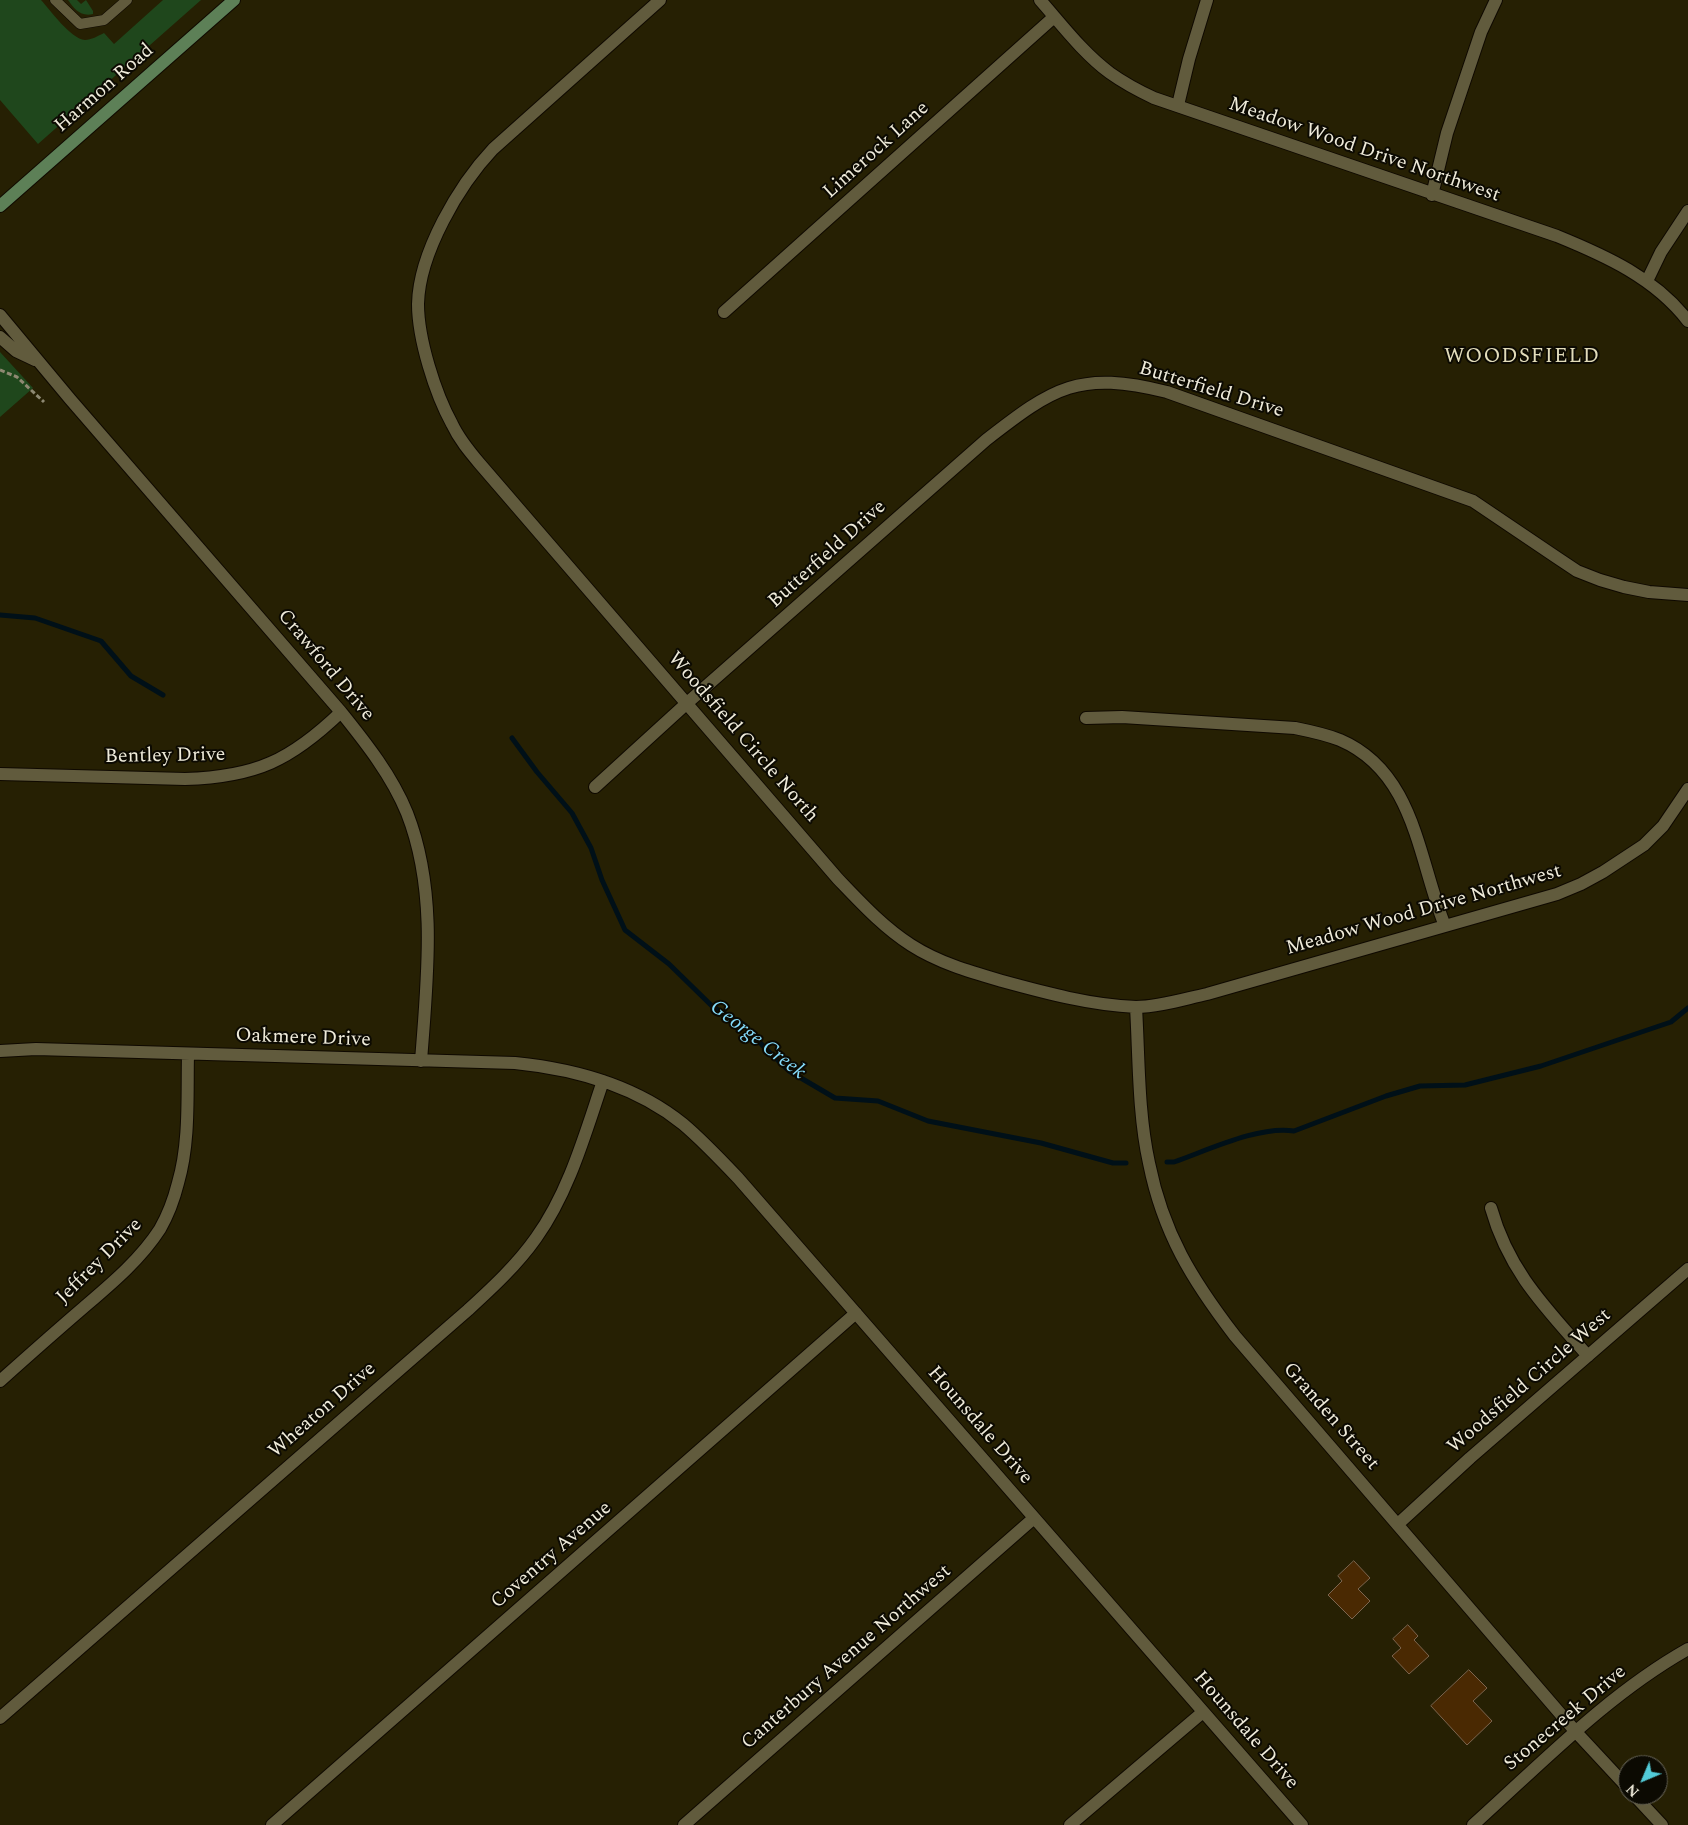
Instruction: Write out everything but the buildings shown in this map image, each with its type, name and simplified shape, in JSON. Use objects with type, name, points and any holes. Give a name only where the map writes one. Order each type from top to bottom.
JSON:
[{"type":"main road","name":"Harmon Road","points":[[0,206],[234,0]]},
{"type":"street","name":"Woodsfield Circle North","points":[[660,0],[493,149],[476,167],[449,210],[428,255],[418,304],[426,353],[441,401],[451,424],[464,445],[686,704],[855,897],[892,931],[911,945],[953,965],[1043,992],[1089,1002],[1136,1007]]},
{"type":"street","name":"Meadow Wood Drive Northwest","points":[[1040,0],[1091,58],[1131,87],[1154,98],[1432,195],[1557,236],[1603,255],[1647,281],[1674,305],[1688,321]]},
{"type":"street","points":[[1178,106],[1189,59],[1207,0]]},
{"type":"street","points":[[1432,195],[1447,133],[1481,32],[1496,0]]},
{"type":"street","name":"Limerock Lane","points":[[724,312],[1054,17]]},
{"type":"street","points":[[1647,281],[1661,252],[1688,211]]},
{"type":"street","name":"Crawford Drive","points":[[0,315],[342,712],[374,754],[396,790],[406,812],[421,860],[427,909],[428,951],[421,1061]]},
{"type":"street","name":"Crawford Drive","points":[[0,338],[16,351],[40,362]]},
{"type":"street","name":"Butterfield Drive","points":[[595,787],[686,704],[994,434],[1025,409],[1046,396],[1069,386],[1093,382],[1118,382],[1167,392],[1473,501],[1577,570],[1624,587],[1649,592],[1688,595]]},
{"type":"street","name":"Bentley Drive","points":[[0,774],[184,779],[235,775],[259,768],[282,758],[304,745],[342,712]]},
{"type":"street","points":[[1086,718],[1122,717],[1295,728],[1340,740],[1362,752],[1381,768],[1407,809],[1435,904],[1445,926]]},
{"type":"street","name":"Meadow Wood Drive Northwest","points":[[1136,1007],[1206,994],[1557,894],[1603,872],[1644,845],[1663,826],[1688,789]]},
{"type":"street","name":"Granden Street","points":[[1136,1007],[1142,1111],[1148,1161],[1154,1186],[1170,1233],[1180,1255],[1205,1298],[1234,1336],[1576,1732],[1618,1777]]},
{"type":"street","name":"Oakmere Drive","points":[[0,1051],[36,1049],[515,1063],[565,1070],[603,1081]]},
{"type":"street","name":"Jeffrey Drive","points":[[0,1381],[113,1282],[147,1248],[161,1227],[179,1181],[183,1156],[186,1131],[188,1054]]},
{"type":"street","name":"Hounsdale Drive","points":[[603,1081],[628,1090],[656,1105],[682,1123],[738,1178],[1302,1825]]},
{"type":"street","name":"Wheaton Drive","points":[[0,1718],[468,1310],[504,1276],[536,1238],[560,1197],[577,1157],[603,1081]]},
{"type":"street","points":[[1492,1208],[1497,1230],[1516,1268],[1588,1356]]},
{"type":"street","name":"Woodsfield Circle West","points":[[1398,1524],[1463,1464],[1688,1269]]},
{"type":"street","name":"Coventry Avenue","points":[[274,1825],[856,1313]]},
{"type":"street","name":"Canterbury Avenue Northwest","points":[[684,1825],[1034,1518]]},
{"type":"street","name":"Stonecreek Drive","points":[[1473,1825],[1576,1732],[1637,1682],[1688,1649]]},
{"type":"street","points":[[1070,1825],[1203,1712]]},
{"type":"street","points":[[1643,1805],[1662,1825]]},
{"type":"lane","points":[[55,0],[80,24],[104,20],[127,0]]},
{"type":"path","points":[[0,370],[17,377],[44,402]]},
{"type":"green space","points":[[0,0],[41,0],[73,35],[85,40],[95,38],[104,33],[114,44],[163,0],[201,0],[38,144],[0,100]]},
{"type":"green space","points":[[68,0],[77,0],[81,4],[86,0],[93,14],[89,15],[78,12]]},
{"type":"green space","points":[[0,352],[33,388],[0,417]]},
{"type":"waterway","name":"George Creek","points":[[0,615],[35,618],[101,641],[131,676],[163,695]]},
{"type":"waterway","name":"George Creek","points":[[512,738],[537,772],[572,813],[591,848],[602,880],[625,930],[669,964],[713,1007],[743,1024],[789,1071],[835,1098],[878,1101],[928,1121],[1041,1143],[1113,1163],[1126,1163]]},
{"type":"waterway","points":[[1167,1162],[1174,1162],[1250,1135],[1280,1130],[1294,1131],[1386,1096],[1420,1086],[1465,1085],[1541,1066],[1671,1022],[1688,1008]]},
{"type":"district","name":"WOODSFIELD","points":[[1522,358]]}]
